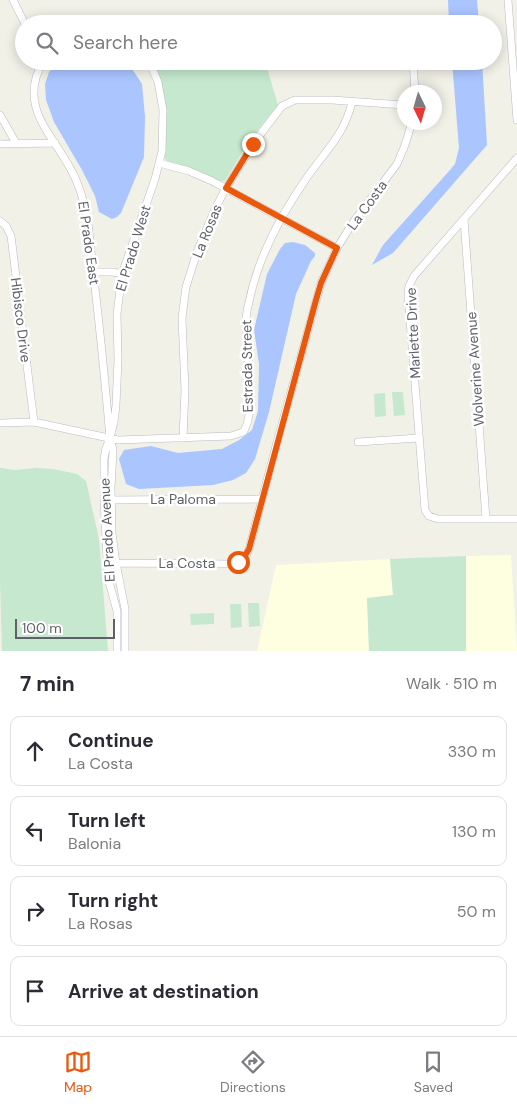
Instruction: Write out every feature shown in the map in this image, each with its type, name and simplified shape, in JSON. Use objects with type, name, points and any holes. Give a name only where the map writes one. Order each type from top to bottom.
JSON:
[{"type":"street","points":[[13,0],[20,15]]},
{"type":"street","points":[[508,0],[517,120]]},
{"type":"street","name":"El Prado East","points":[[40,70],[35,83],[34,104],[40,122],[72,171],[82,196],[89,231],[102,336],[110,438]]},
{"type":"street","name":"El Prado West","points":[[110,438],[116,405],[118,360],[117,314],[122,274],[160,163],[163,110],[158,82],[153,70]]},
{"type":"street","points":[[414,70],[415,85]]},
{"type":"street","name":"La Rosas","points":[[183,438],[185,390],[182,318],[184,298],[197,252],[226,188],[256,140],[285,104],[300,99],[397,105]]},
{"type":"street","name":"Estrada Street","points":[[0,423],[34,422],[122,440],[236,436],[243,432],[247,426],[250,395],[246,329],[247,309],[257,276],[282,218],[309,174],[340,135],[352,102]]},
{"type":"street","points":[[0,115],[16,143]]},
{"type":"street","name":"La Costa","points":[[107,563],[230,564],[243,559],[248,552],[321,283],[337,248],[354,221],[396,164],[410,130]]},
{"type":"street","points":[[0,144],[55,143]]},
{"type":"street","name":"Marlette Drive","points":[[486,519],[438,520],[429,516],[425,510],[409,286],[414,276],[517,158]]},
{"type":"street","points":[[160,163],[189,171],[226,188],[337,248]]},
{"type":"street","name":"Wolverine Avenue","points":[[464,219],[486,519]]},
{"type":"street","name":"Hibisco Drive","points":[[0,221],[6,226],[11,236],[34,422]]},
{"type":"street","points":[[93,272],[122,274]]},
{"type":"street","name":"El Prado Avenue","points":[[110,438],[104,459],[107,500],[107,563],[109,583],[117,610],[117,651]]},
{"type":"street","points":[[358,442],[419,438]]},
{"type":"street","name":"La Paloma","points":[[107,500],[262,499]]},
{"type":"street","points":[[107,500],[125,609],[125,651]]},
{"type":"street","points":[[486,519],[517,519]]},
{"type":"street","points":[[117,610],[125,609]]},
{"type":"shaded area","points":[[155,70],[268,70],[278,105],[249,141],[225,181],[220,181],[165,159],[166,117]]},
{"type":"shaded area","points":[[392,392],[403,392],[405,415],[394,416]]},
{"type":"shaded area","points":[[385,393],[386,416],[375,417],[374,394]]},
{"type":"shaded area","points":[[0,468],[15,470],[53,469],[77,474],[86,481],[99,539],[108,651],[2,651]]},
{"type":"shaded area","points":[[511,555],[517,651],[466,651],[466,556]]},
{"type":"shaded area","points":[[466,556],[466,651],[369,651],[367,598],[393,595],[390,559]]},
{"type":"shaded area","points":[[390,559],[393,596],[367,599],[369,651],[257,651],[276,565]]},
{"type":"shaded area","points":[[248,603],[259,603],[260,626],[249,627]]},
{"type":"shaded area","points":[[230,604],[241,604],[242,627],[231,628]]},
{"type":"shaded area","points":[[214,613],[214,624],[191,625],[190,614]]},
{"type":"water","points":[[448,0],[477,0],[478,15],[449,15]]},
{"type":"water","points":[[51,70],[133,70],[142,84],[145,117],[144,157],[121,213],[117,217],[112,219],[99,212],[95,196],[82,170],[54,122],[46,100],[45,84]]},
{"type":"water","points":[[453,70],[483,70],[487,145],[393,253],[372,265],[383,245],[455,164],[459,148]]},
{"type":"water","points":[[293,242],[305,245],[315,253],[315,256],[296,294],[269,412],[255,459],[246,473],[233,480],[213,485],[139,489],[126,484],[119,459],[124,450],[151,446],[178,453],[222,449],[252,430],[258,411],[259,364],[254,330],[267,274],[280,249],[285,243]]},
{"type":"route","points":[[238,562],[243,559],[249,549],[316,300],[321,283],[337,248],[226,188],[253,144]]}]
